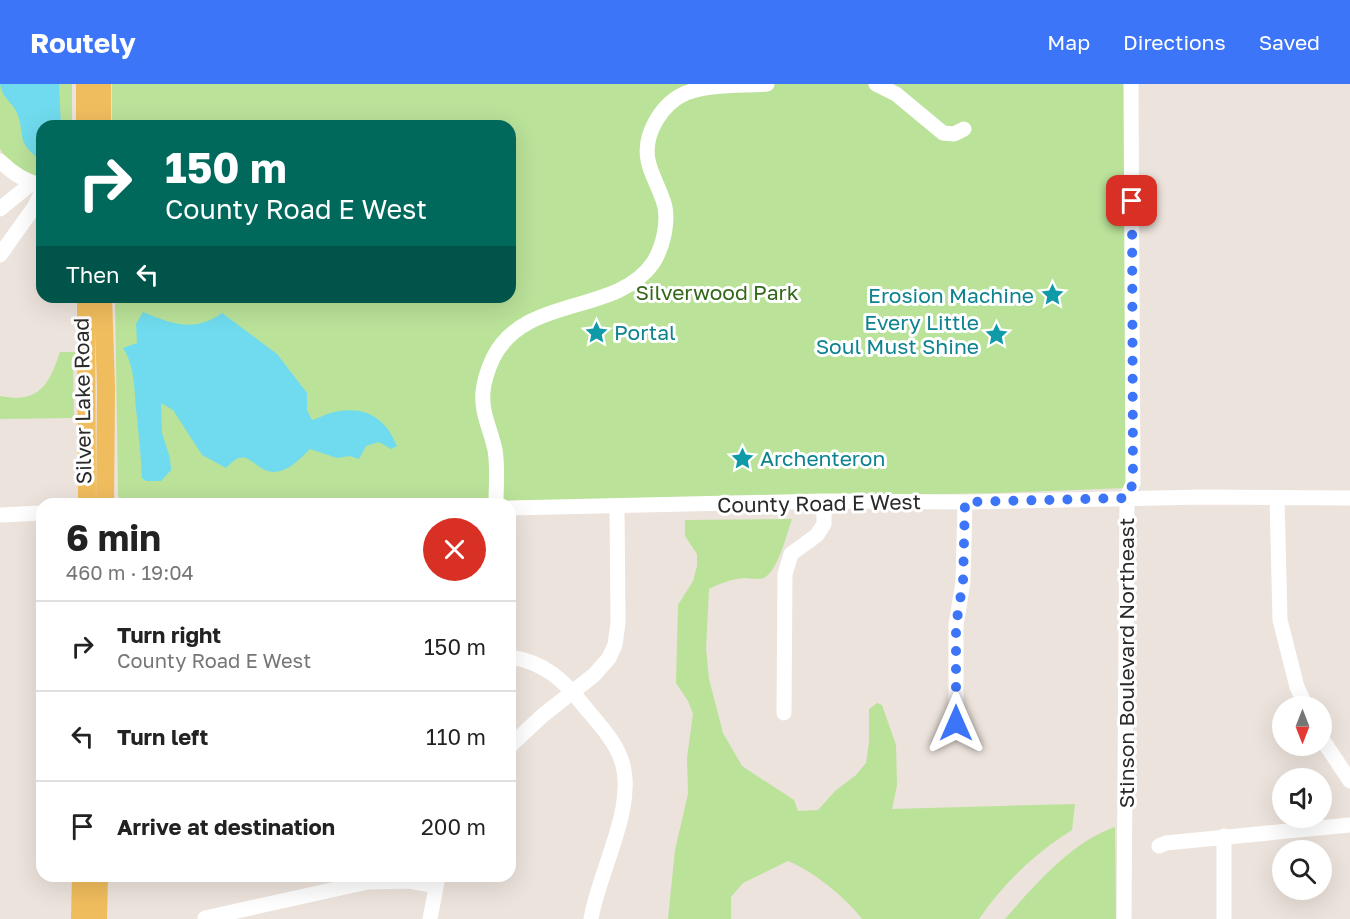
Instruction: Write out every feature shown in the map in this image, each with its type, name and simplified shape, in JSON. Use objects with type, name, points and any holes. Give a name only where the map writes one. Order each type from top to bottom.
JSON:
[{"type":"main road","points":[[85,84],[85,120]]},
{"type":"main road","points":[[102,84],[102,120]]},
{"type":"main road","points":[[86,303],[87,498]]},
{"type":"main road","name":"Silver Lake Road","points":[[103,303],[106,398],[105,498]]},
{"type":"main road","points":[[80,919],[81,882]]},
{"type":"main road","points":[[98,919],[99,882]]},
{"type":"street","points":[[496,498],[495,451],[485,419],[483,394],[486,374],[495,354],[505,340],[524,324],[626,286],[645,272],[653,262],[663,241],[666,218],[665,207],[650,169],[647,151],[652,128],[668,106],[687,93],[698,90],[767,84]]},
{"type":"street","points":[[876,84],[896,94],[943,133],[954,134],[964,129]]},
{"type":"street","name":"Stinson Boulevard Northeast","points":[[1124,919],[1127,498],[1133,483],[1131,84]]},
{"type":"street","points":[[0,161],[8,169],[36,185]]},
{"type":"street","points":[[0,209],[36,189]]},
{"type":"street","points":[[0,255],[35,206],[36,201]]},
{"type":"street","points":[[1277,498],[1280,620],[1301,696]]},
{"type":"street","name":"County Road E West","points":[[516,508],[825,501],[1350,498]]},
{"type":"street","points":[[784,713],[784,574],[791,554],[817,535],[824,524],[825,501]]},
{"type":"street","points":[[956,723],[956,625],[963,582],[965,502]]},
{"type":"street","points":[[516,740],[602,667],[615,645],[618,623],[617,507]]},
{"type":"street","points":[[0,515],[36,513]]},
{"type":"street","points":[[516,658],[548,669],[573,692],[616,749],[625,773],[626,788],[622,814],[602,874],[591,919]]},
{"type":"street","points":[[1332,754],[1350,781]]},
{"type":"street","points":[[1159,846],[1166,843],[1224,836],[1350,825]]},
{"type":"street","points":[[1224,836],[1224,919]]},
{"type":"street","points":[[205,918],[368,882]]},
{"type":"street","points":[[430,919],[436,882]]},
{"type":"green space","points":[[0,84],[72,84],[72,120],[36,120],[36,177],[18,168],[0,149]]},
{"type":"green space","name":"Silverwood Park","points":[[112,84],[1125,84],[1126,488],[996,493],[516,501],[516,498],[119,498],[115,303],[516,303],[516,120],[112,120]]},
{"type":"green space","points":[[60,352],[75,352],[74,418],[0,419],[0,396],[24,397],[40,389],[51,374]]},
{"type":"green space","points":[[792,519],[778,560],[769,574],[762,579],[731,580],[709,589],[706,649],[709,679],[723,733],[742,766],[794,800],[798,811],[818,810],[866,763],[869,743],[869,709],[877,703],[882,705],[896,745],[897,785],[892,809],[1075,804],[1072,830],[1046,848],[1021,870],[979,919],[862,919],[828,885],[788,861],[743,883],[731,897],[731,919],[668,919],[675,850],[688,794],[687,758],[693,714],[688,701],[676,683],[678,605],[693,581],[697,566],[697,554],[685,536],[685,520]]},
{"type":"green space","points":[[1115,827],[1116,919],[1005,919],[1041,879],[1069,854],[1083,843]]},
{"type":"water","points":[[0,84],[59,84],[61,120],[36,120],[36,156],[24,142],[17,113],[3,94]]},
{"type":"water","points":[[143,312],[173,323],[192,325],[212,319],[222,313],[277,354],[307,393],[307,410],[312,420],[345,410],[365,412],[387,428],[397,446],[391,449],[379,442],[366,446],[359,459],[350,456],[337,458],[310,449],[290,467],[275,472],[267,471],[246,458],[234,461],[226,468],[202,455],[173,410],[161,403],[162,433],[170,458],[171,470],[161,481],[146,481],[142,478],[135,390],[130,364],[123,348],[137,343],[136,324]]},
{"type":"place","name":"Erosion Machine","points":[[1052,295]]},
{"type":"place","name":"Portal","points":[[596,332]]},
{"type":"place","name":"Every Little Soul Must Shine","points":[[997,334]]},
{"type":"place","name":"Archenteron","points":[[742,458]]},
{"type":"route","points":[[956,723],[956,625],[963,582],[965,502],[1127,498],[1133,483],[1132,201]]}]
